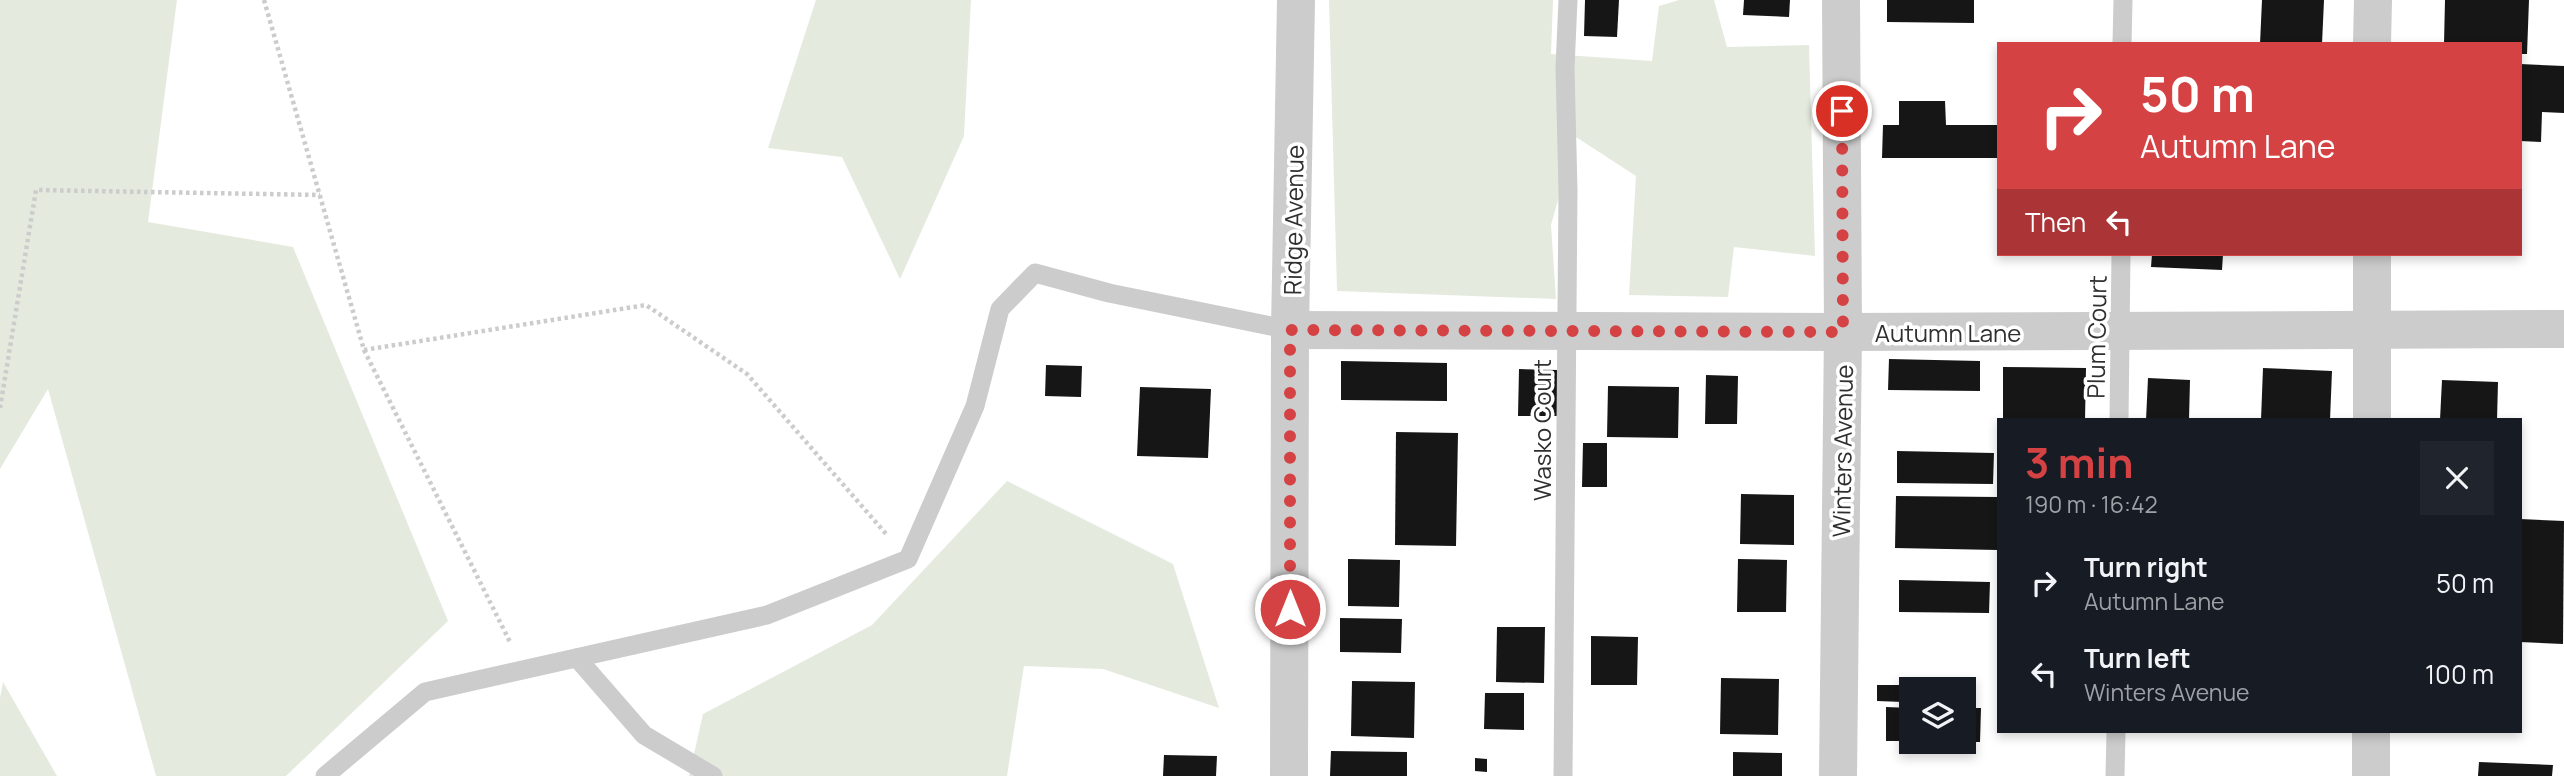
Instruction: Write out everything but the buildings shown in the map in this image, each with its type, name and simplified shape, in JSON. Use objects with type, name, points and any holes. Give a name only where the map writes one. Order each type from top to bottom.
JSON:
[{"type":"street","name":"Ridge Avenue","points":[[1289,776],[1290,330],[1296,0]]},
{"type":"street","name":"Winters Avenue","points":[[1838,776],[1843,332],[1841,0]]},
{"type":"street","points":[[2372,0],[2372,42]]},
{"type":"street","points":[[2372,256],[2372,418]]},
{"type":"street","name":"Autumn Lane","points":[[1290,330],[1843,332],[2564,329]]},
{"type":"street","points":[[2371,733],[2371,776]]},
{"type":"lane","name":"Wasko Court","points":[[1563,776],[1569,191],[1564,68],[1568,0]]},
{"type":"lane","points":[[2122,42],[2123,0]]},
{"type":"lane","name":"Plum Court","points":[[2119,418],[2121,256]]},
{"type":"lane","points":[[325,776],[425,692],[766,615],[908,559],[975,406],[1000,309],[1035,273],[1109,293],[1290,330]]},
{"type":"lane","points":[[577,658],[644,735],[713,776]]},
{"type":"lane","points":[[2115,776],[2116,733]]},
{"type":"path","points":[[264,0],[365,350],[523,670]]},
{"type":"path","points":[[0,408],[36,190],[320,195]]},
{"type":"path","points":[[365,350],[646,305],[747,374],[908,559]]},
{"type":"shaded area","points":[[0,0],[177,0],[148,222],[293,247],[448,621],[286,776],[156,776],[48,389],[0,469]]},
{"type":"shaded area","points":[[816,0],[971,0],[964,136],[900,279],[842,157],[768,148]]},
{"type":"shaded area","points":[[1329,0],[1553,0],[1551,54],[1652,61],[1659,6],[1679,0],[1714,0],[1727,47],[1809,45],[1815,256],[1734,247],[1728,297],[1629,295],[1636,176],[1576,137],[1551,225],[1556,299],[1337,291]]},
{"type":"shaded area","points":[[1007,481],[1173,564],[1219,708],[1103,669],[1024,666],[1007,776],[689,776],[703,714],[872,625]]},
{"type":"shaded area","points":[[3,682],[57,776],[0,776],[0,698]]},
{"type":"route","points":[[1290,609],[1290,330],[1843,332],[1842,111]]}]
